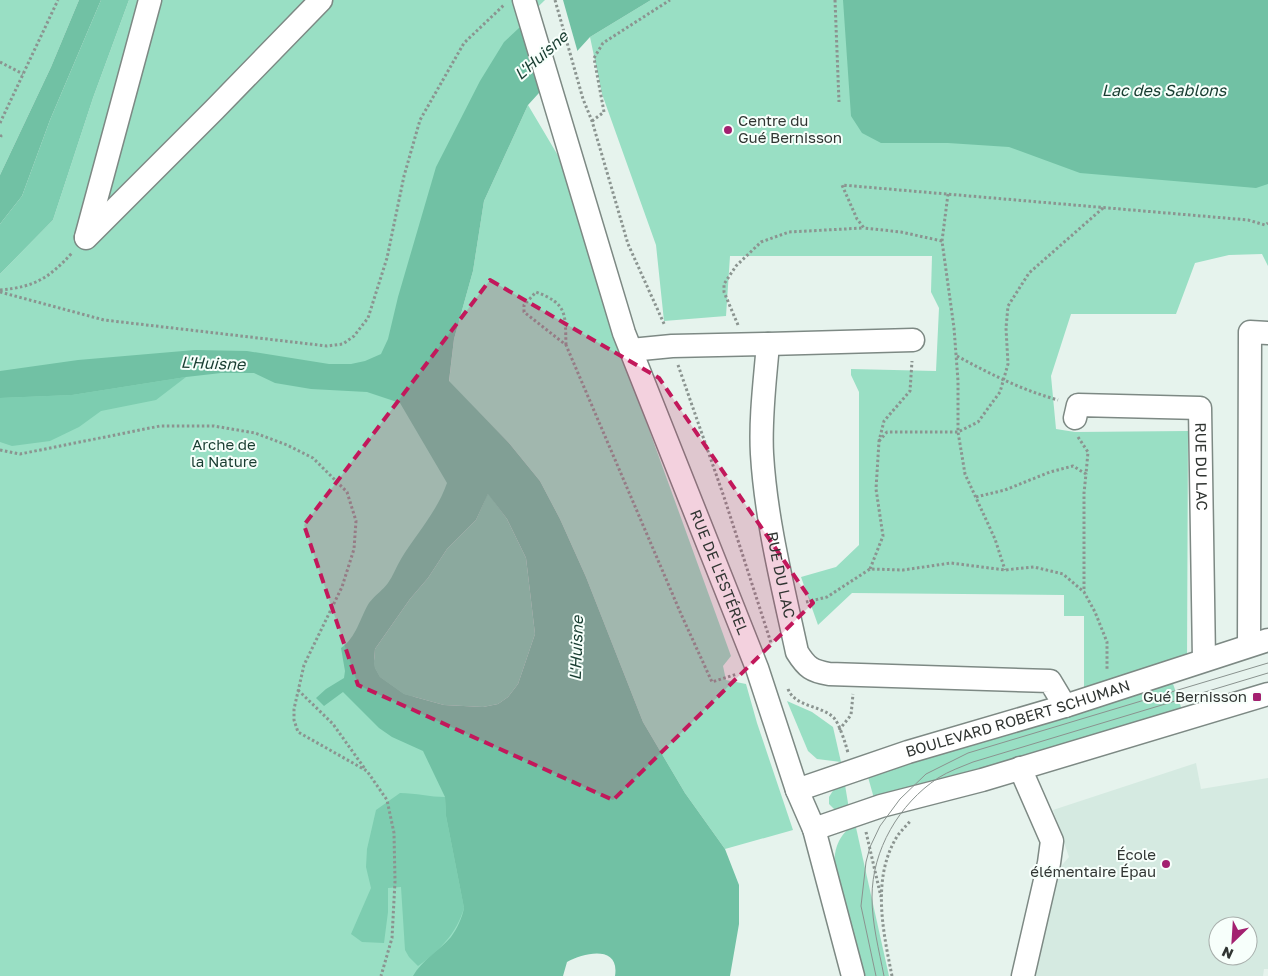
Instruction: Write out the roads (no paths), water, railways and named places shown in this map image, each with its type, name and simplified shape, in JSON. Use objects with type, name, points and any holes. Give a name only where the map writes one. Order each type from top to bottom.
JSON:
[{"type":"street","points":[[150,0],[86,238],[321,0]]},
{"type":"street","name":"RUE DE L'ESTÉREL","points":[[524,0],[624,333],[757,668],[797,790],[814,829],[853,976]]},
{"type":"street","points":[[1258,643],[1250,332],[1268,333]]},
{"type":"street","points":[[631,350],[672,346],[913,340]]},
{"type":"street","name":"RUE DU LAC","points":[[768,344],[763,406],[762,453],[767,500],[797,652],[804,664],[814,671],[854,676],[1050,681],[1065,706]]},
{"type":"street","name":"RUE DU LAC","points":[[1077,412],[1200,408],[1204,660]]},
{"type":"street","name":"BOULEVARD ROBERT SCHUMAN","points":[[797,790],[908,752],[1065,706],[1258,643]]},
{"type":"street","points":[[814,829],[881,806],[982,780],[1268,694]]},
{"type":"street","points":[[1020,768],[1052,841],[1049,864],[1023,976]]},
{"type":"water","points":[[79,0],[101,0],[50,120],[22,196],[0,224],[0,175],[51,67]]},
{"type":"water","name":"L'Huisne","points":[[549,0],[651,0],[590,37],[528,105],[484,201],[473,271],[454,339],[449,381],[509,443],[540,481],[560,519],[586,577],[643,722],[685,793],[725,849],[739,885],[739,924],[730,976],[615,976],[615,966],[612,959],[607,955],[591,954],[574,958],[567,962],[563,976],[413,976],[421,965],[451,937],[459,923],[464,908],[446,816],[445,797],[423,751],[392,737],[379,728],[343,692],[324,706],[316,698],[326,689],[344,678],[345,671],[341,648],[354,633],[369,603],[390,580],[401,559],[438,504],[447,483],[400,403],[367,392],[311,389],[275,383],[254,373],[221,373],[186,377],[72,395],[0,398],[0,371],[78,360],[195,350],[247,351],[329,364],[351,364],[365,361],[381,354],[388,339],[398,297],[436,167],[480,81],[504,42]],"holes":[[[488,494],[507,519],[526,558],[535,634],[518,684],[508,697],[498,704],[483,707],[444,705],[404,694],[380,677],[375,668],[375,649],[410,599],[428,578],[447,549],[476,520]]]},
{"type":"water","name":"Lac des Sablons","points":[[843,0],[1268,0],[1268,184],[1256,188],[1080,173],[1009,147],[948,143],[881,143],[862,133],[851,116]]},
{"type":"tram line","points":[[876,976],[861,906],[866,862],[870,847],[880,826],[900,799],[926,774],[968,753],[1268,663]]},
{"type":"tram line","points":[[884,976],[873,917],[873,879],[877,862],[890,830],[911,801],[924,789],[938,778],[973,762],[1268,673]]},
{"type":"place","name":"Centre du Gué Bernisson","points":[[728,130]]},
{"type":"place","name":"Gué Bernisson","points":[[1257,697]]},
{"type":"place","name":"École élémentaire Épau","points":[[1166,864]]},
{"type":"park label","name":"Arche de la Nature","points":[[224,454]]}]
